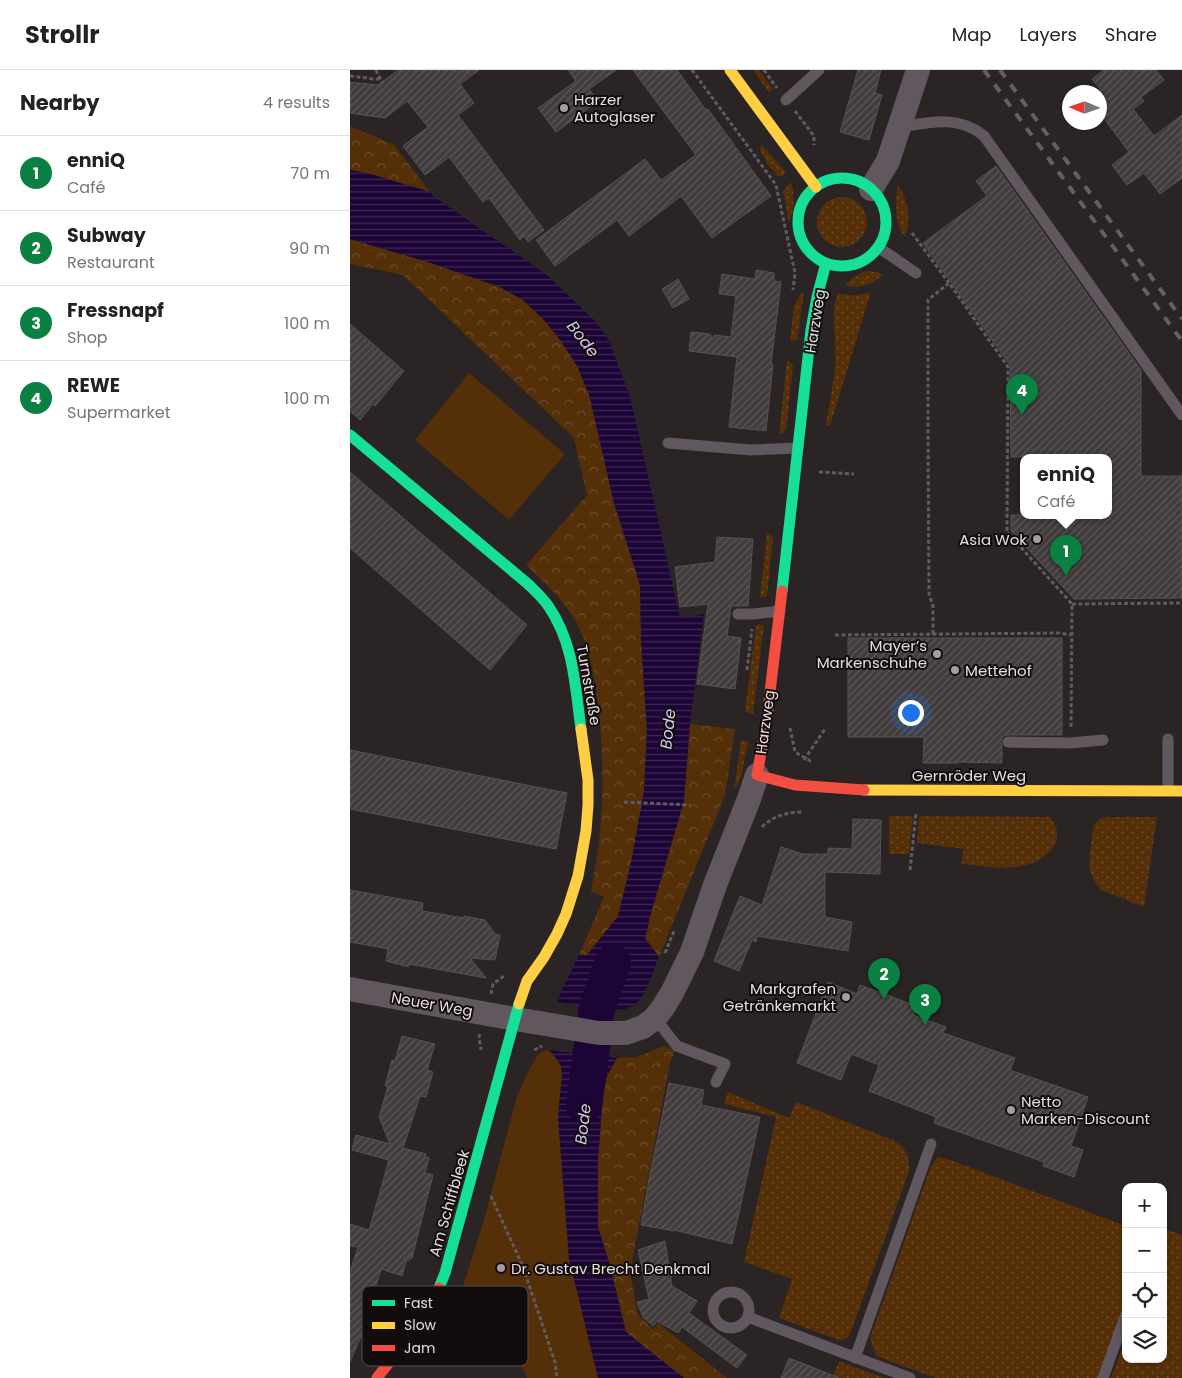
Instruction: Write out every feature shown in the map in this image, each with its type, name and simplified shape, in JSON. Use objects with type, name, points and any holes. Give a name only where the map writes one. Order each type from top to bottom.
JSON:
[{"type":"main road","points":[[730,70],[816,187]]},
{"type":"main road","points":[[844,179],[858,182],[870,189],[880,202],[885,217],[884,233],[878,247],[869,257],[852,265],[839,266],[826,263],[816,257],[802,239],[799,228],[802,206],[808,195],[816,187],[829,181],[844,179]]},
{"type":"main road","name":"Harzweg","points":[[757,775],[766,726],[812,327],[818,292],[826,263]]},
{"type":"main road","name":"Turnstraße","points":[[350,435],[528,584],[548,605],[563,631],[570,651],[588,780],[585,840],[578,876],[566,914],[544,957],[527,981],[514,1019]]},
{"type":"main road","name":"Gernröder Weg","points":[[757,775],[794,785],[820,788],[1182,791]]},
{"type":"main road","name":"Am Schiffbleek","points":[[441,1286],[514,1019]]},
{"type":"main road","name":"Am Schiffbleek","points":[[377,1378],[386,1366]]},
{"type":"street","points":[[870,189],[888,161],[918,70]]},
{"type":"street","name":"Harzweg","points":[[652,1021],[673,992],[692,952],[715,885],[757,775]]},
{"type":"street","name":"Neuer Weg","points":[[350,989],[514,1019]]},
{"type":"street","points":[[514,1019],[612,1034],[634,1031],[652,1021]]},
{"type":"lane","points":[[786,100],[819,70]]},
{"type":"lane","points":[[900,127],[931,122],[956,122],[972,127],[984,136],[1182,415]]},
{"type":"lane","points":[[878,247],[916,273]]},
{"type":"lane","points":[[668,443],[751,450],[798,448]]},
{"type":"lane","points":[[738,614],[780,611]]},
{"type":"lane","points":[[1168,739],[1168,790]]},
{"type":"lane","points":[[1008,742],[1103,740]]},
{"type":"lane","points":[[652,1021],[677,1046],[725,1064],[716,1082]]},
{"type":"lane","points":[[855,1358],[931,1144]]},
{"type":"lane","points":[[748,1317],[910,1378]]},
{"type":"lane","points":[[1103,1378],[1125,1318]]},
{"type":"path","points":[[350,76],[381,80],[376,70]]},
{"type":"path","points":[[692,70],[776,186],[795,273],[792,296]]},
{"type":"path","points":[[912,233],[1008,367],[1007,532],[1072,604],[1070,742]]},
{"type":"path","points":[[932,634],[933,606],[930,594],[928,434],[928,300],[949,284]]},
{"type":"path","points":[[819,463],[818,472],[854,474]]},
{"type":"path","points":[[1072,604],[1182,603]]},
{"type":"path","points":[[835,635],[1060,633],[1071,635]]},
{"type":"path","points":[[790,728],[795,752],[816,764]]},
{"type":"path","points":[[805,759],[825,729]]},
{"type":"path","points":[[624,802],[690,805]]},
{"type":"path","points":[[910,870],[916,810]]},
{"type":"path","points":[[487,1013],[493,984],[507,973]]},
{"type":"path","points":[[490,1196],[523,1267],[555,1362],[557,1378]]},
{"type":"green space","points":[[753,70],[759,70],[773,89],[769,92]]},
{"type":"green space","points":[[350,126],[394,145],[430,192],[371,174],[350,170]]},
{"type":"green space","points":[[762,145],[786,172],[783,176],[778,176],[767,164],[760,149]]},
{"type":"green space","points":[[791,182],[794,203],[789,223],[783,191]]},
{"type":"green space","points":[[898,185],[905,198],[908,210],[905,237],[901,231],[896,212]]},
{"type":"green space","points":[[842,197],[856,201],[863,208],[867,222],[863,236],[856,243],[842,247],[828,243],[821,236],[817,222],[821,208],[828,201]]},
{"type":"green space","points":[[350,239],[428,262],[500,287],[523,300],[544,320],[561,341],[577,366],[589,394],[614,503],[640,585],[641,640],[647,730],[644,791],[631,863],[618,916],[587,955],[579,955],[604,897],[591,892],[598,851],[602,792],[602,753],[597,695],[587,648],[576,622],[547,585],[526,565],[587,495],[574,438],[403,275],[350,264]]},
{"type":"green space","points":[[867,271],[878,272],[883,275],[875,281],[860,287],[845,285],[855,276]]},
{"type":"green space","points":[[871,292],[830,426],[826,425],[833,387],[835,354],[834,311],[838,293],[854,295]]},
{"type":"green space","points":[[801,293],[804,293],[797,340],[790,341],[794,306]]},
{"type":"green space","points":[[787,359],[793,365],[786,430],[779,435]]},
{"type":"green space","points":[[469,373],[565,454],[509,520],[415,440]]},
{"type":"green space","points":[[767,533],[773,537],[767,596],[760,598]]},
{"type":"green space","points":[[756,625],[764,625],[753,713],[745,712]]},
{"type":"green space","points":[[690,724],[735,729],[725,796],[659,957],[645,938],[684,801]]},
{"type":"green space","points":[[741,740],[748,742],[741,778],[734,791]]},
{"type":"green space","points":[[889,816],[913,816],[909,854],[889,854]]},
{"type":"green space","points":[[919,816],[1050,817],[1056,827],[1057,839],[1054,846],[1045,856],[1024,866],[999,868],[962,864],[963,849],[917,843]]},
{"type":"green space","points":[[1157,817],[1144,907],[1101,890],[1093,879],[1089,866],[1094,824],[1101,818]]},
{"type":"green space","points":[[664,1046],[675,1051],[670,1063],[630,1272],[638,1315],[653,1329],[658,1323],[727,1378],[684,1378],[626,1332],[609,1262],[598,1227],[598,1159],[603,1095],[607,1076],[617,1058],[637,1057]]},
{"type":"green space","points":[[549,1050],[561,1066],[558,1118],[598,1378],[527,1378],[523,1368],[520,1366],[528,1366],[528,1286],[463,1286],[483,1223],[517,1096],[530,1068],[541,1052]]},
{"type":"green space","points":[[728,1092],[789,1118],[796,1102],[893,1140],[902,1146],[907,1153],[909,1172],[849,1336],[841,1341],[779,1318],[792,1279],[744,1262],[776,1117],[724,1104]]},
{"type":"green space","points":[[938,1157],[950,1160],[1122,1224],[1122,1311],[1098,1378],[936,1378],[876,1356],[870,1338],[931,1166]]},
{"type":"green space","points":[[1167,1229],[1182,1235],[1182,1378],[1111,1378],[1122,1349],[1122,1363],[1167,1363]]},
{"type":"green space","points":[[839,1361],[884,1378],[832,1378]]},
{"type":"water","points":[[350,170],[371,174],[430,192],[433,196],[546,274],[596,322],[609,340],[631,400],[680,618],[704,614],[690,724],[684,801],[645,938],[659,957],[650,981],[637,1003],[621,1010],[599,1009],[557,1002],[579,955],[587,955],[618,916],[631,863],[644,791],[647,730],[641,640],[640,585],[614,503],[589,394],[577,366],[561,341],[544,320],[523,300],[500,287],[428,262],[350,239]]},
{"type":"water","points":[[549,1050],[617,1058],[607,1076],[603,1095],[598,1159],[598,1227],[609,1262],[626,1332],[684,1378],[598,1378],[569,1259],[558,1118],[562,1074],[561,1066]]},
{"type":"pier","points":[[557,1002],[615,1010],[628,1009],[637,1003],[638,1005],[628,1011],[615,1013],[557,1004]]},
{"type":"pier","points":[[550,1047],[617,1056],[620,1058],[549,1050]]},
{"type":"building","points":[[398,70],[479,70],[460,84],[474,103],[458,115],[544,230],[528,242],[524,236],[520,240],[489,198],[483,202],[449,157],[425,175],[403,146],[428,127],[407,101],[385,118],[350,113],[350,82],[378,85]]},
{"type":"building","name":"Harzer Autoglaser","points":[[568,70],[616,70],[589,89],[598,101],[556,132],[538,108],[576,81]]},
{"type":"building","points":[[633,70],[677,70],[706,110],[708,109],[771,196],[712,238],[681,196],[629,236],[617,220],[555,266],[536,240],[645,159],[661,180],[696,155]]},
{"type":"building","points":[[858,70],[881,70],[875,93],[882,95],[869,140],[840,132]]},
{"type":"building","points":[[1104,70],[1156,70],[1164,80],[1141,97],[1144,101],[1133,109],[1154,136],[1182,115],[1182,178],[1160,194],[1144,173],[1127,185],[1112,165],[1129,152],[1107,122],[1107,85],[1097,85],[1092,79]]},
{"type":"building","points":[[996,166],[1141,370],[1141,476],[1182,476],[1182,598],[1074,599],[1011,531],[1011,515],[1020,515],[1020,519],[1112,519],[1112,454],[1020,454],[1020,457],[1011,457],[1010,365],[923,243],[987,196],[976,181]]},
{"type":"building","points":[[756,270],[774,273],[774,281],[781,282],[771,364],[773,364],[766,431],[729,427],[737,357],[689,351],[691,332],[710,334],[713,339],[714,335],[731,337],[736,296],[719,294],[722,274],[755,279]]},
{"type":"building","points":[[678,279],[689,299],[673,308],[662,289]]},
{"type":"building","points":[[350,324],[404,371],[375,406],[373,404],[360,420],[350,411]]},
{"type":"building","points":[[350,472],[527,625],[490,670],[350,548]]},
{"type":"building","points":[[717,537],[753,539],[748,606],[731,606],[727,636],[741,638],[735,689],[697,684],[708,604],[680,607],[675,567],[715,562]]},
{"type":"building","points":[[848,638],[1062,638],[1062,735],[1005,735],[1001,741],[1002,763],[923,763],[924,737],[848,737]]},
{"type":"building","points":[[350,750],[567,793],[556,849],[350,809]]},
{"type":"building","points":[[853,819],[881,820],[880,874],[825,872],[825,917],[852,922],[848,951],[757,936],[756,942],[752,940],[739,971],[714,961],[740,896],[762,905],[781,847],[803,854],[828,854],[828,848],[852,849]]},
{"type":"building","points":[[350,890],[423,903],[422,911],[485,920],[495,934],[500,935],[495,960],[470,958],[486,978],[409,964],[409,966],[405,966],[386,961],[388,949],[350,942]]},
{"type":"building","points":[[828,982],[857,994],[860,985],[916,1006],[913,1015],[946,1027],[943,1033],[1015,1058],[1010,1070],[1088,1097],[1071,1146],[1083,1150],[1074,1177],[1043,1166],[1044,1162],[934,1123],[936,1117],[869,1091],[879,1065],[851,1054],[841,1080],[797,1063]]},
{"type":"building","points":[[402,1036],[435,1044],[427,1070],[433,1072],[426,1097],[420,1096],[403,1148],[426,1154],[425,1156],[429,1158],[425,1173],[433,1175],[412,1258],[406,1262],[402,1276],[381,1269],[376,1286],[362,1286],[362,1334],[350,1362],[350,1272],[358,1247],[350,1246],[350,1224],[369,1230],[389,1160],[352,1150],[356,1135],[390,1144],[379,1117],[388,1086],[385,1086],[392,1060],[395,1061]]},
{"type":"building","points":[[669,1083],[704,1090],[701,1105],[760,1117],[732,1244],[674,1230],[641,1225]]},
{"type":"building","points":[[665,1241],[672,1286],[697,1301],[689,1313],[747,1355],[737,1368],[682,1327],[678,1333],[657,1321],[653,1326],[643,1317],[637,1302],[649,1299],[638,1250]]},
{"type":"building","points":[[789,1358],[837,1377],[837,1378],[781,1378]]},
{"type":"waterway","name":"Bode","points":[[584,1105],[597,1008],[613,962]]},
{"type":"railway","points":[[984,70],[1182,341]]},
{"type":"railway","points":[[1000,70],[1182,319]]},
{"type":"traffic: fast","points":[[842,178],[859,182],[873,191],[882,205],[886,222],[882,239],[873,253],[859,262],[842,266],[825,262],[811,253],[802,239],[798,222],[802,205],[811,191],[825,182],[842,178]]},
{"type":"traffic: fast","points":[[782,591],[811,330],[826,263]]},
{"type":"traffic: fast","points":[[350,435],[528,584],[547,604],[557,621],[569,651],[581,729]]},
{"type":"traffic: fast","points":[[440,1286],[519,1004]]},
{"type":"traffic: slow","points":[[730,70],[816,187]]},
{"type":"traffic: slow","points":[[519,1004],[527,981],[557,934],[566,914],[578,876],[586,831],[588,805],[588,780],[581,729]]},
{"type":"traffic: slow","points":[[864,790],[1182,791]]},
{"type":"traffic: jam","points":[[782,591],[766,726],[757,775],[795,785],[864,790]]},
{"type":"traffic: jam","points":[[377,1378],[386,1366]]},
{"type":"place","name":"Harzer Autoglaser","points":[[564,108]]},
{"type":"place","name":"REWE","points":[[1022,415]]},
{"type":"place","name":"Asia Wok","points":[[1037,539]]},
{"type":"place","name":"enniQ","points":[[1066,576]]},
{"type":"place","name":"Mayer’s Markenschuhe","points":[[937,654]]},
{"type":"place","name":"Mettehof","points":[[955,670]]},
{"type":"place","name":"Markgrafen Getränkemarkt","points":[[846,997]]},
{"type":"place","name":"Subway","points":[[884,999]]},
{"type":"place","name":"Fressnapf","points":[[925,1025]]},
{"type":"place","name":"Netto Marken-Discount","points":[[1011,1110]]},
{"type":"place","name":"Dr. Gustav Brecht Denkmal","points":[[501,1268]]}]
